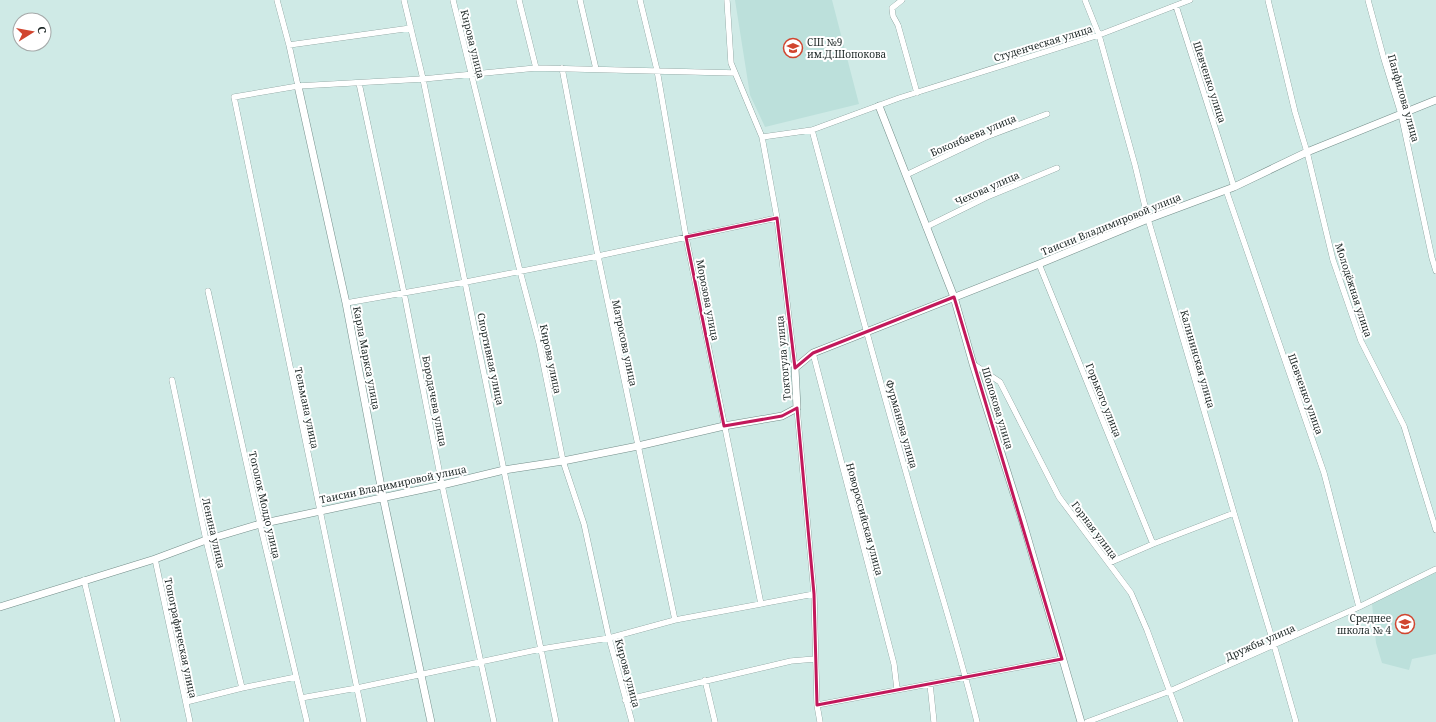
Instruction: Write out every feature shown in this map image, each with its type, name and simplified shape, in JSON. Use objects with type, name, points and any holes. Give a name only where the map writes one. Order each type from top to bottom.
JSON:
[{"type":"street","name":"Карла Маркса улица","points":[[277,0],[289,45],[346,303],[383,497],[430,722]]},
{"type":"street","name":"Спортивная улица","points":[[404,0],[423,78],[466,282],[556,722]]},
{"type":"street","name":"Кирова улица","points":[[453,0],[539,343],[563,461],[584,524],[609,638],[632,722]]},
{"type":"street","points":[[519,0],[536,68]]},
{"type":"street","points":[[580,0],[596,69]]},
{"type":"street","name":"Морозова улица","points":[[640,0],[657,70],[686,237],[761,604]]},
{"type":"street","name":"Токтогула улица","points":[[727,0],[731,63],[762,137],[777,218],[795,368],[814,594],[817,705],[820,722]]},
{"type":"street","points":[[902,0],[892,8],[892,16],[898,26],[917,92]]},
{"type":"street","name":"Калининская улица","points":[[1085,0],[1099,35],[1135,165],[1148,219],[1296,722]]},
{"type":"street","name":"Студенческая улица","points":[[879,106],[917,92],[1099,35],[1190,0]]},
{"type":"street","name":"Молодёжная улица","points":[[1268,0],[1335,267],[1361,341],[1404,426],[1436,530]]},
{"type":"street","name":"Панфилова улица","points":[[1368,0],[1387,72],[1401,114],[1436,271]]},
{"type":"street","name":"Шевченко улица","points":[[1176,6],[1234,187]]},
{"type":"street","points":[[289,45],[410,28]]},
{"type":"street","points":[[298,86],[472,75],[536,68],[734,73]]},
{"type":"street","name":"Матросова улица","points":[[562,68],[598,256],[675,620]]},
{"type":"street","name":"Бородачева улица","points":[[359,83],[404,293],[442,485],[494,722]]},
{"type":"street","name":"Тельмана улица","points":[[298,86],[234,97],[364,722]]},
{"type":"street","name":"Таисии Владимировой улица","points":[[795,368],[813,353],[1039,264],[1148,219],[1234,187],[1307,152],[1436,100]]},
{"type":"street","points":[[762,137],[812,130],[879,106]]},
{"type":"street","name":"Шопокова улица","points":[[879,106],[954,297],[973,364],[1022,519],[1081,722]]},
{"type":"street","name":"Боконбаева улица","points":[[906,175],[986,137],[1047,114]]},
{"type":"street","name":"Фурманова улица","points":[[812,130],[866,332],[913,499],[966,677],[977,722]]},
{"type":"street","name":"Чехова улица","points":[[926,227],[987,197],[1057,168]]},
{"type":"street","name":"Шевченко улица","points":[[1226,190],[1324,473],[1359,607]]},
{"type":"street","points":[[346,303],[466,282],[598,256],[777,218]]},
{"type":"street","name":"Горького улица","points":[[1039,264],[1153,544]]},
{"type":"street","name":"Тоголок Молдо улица","points":[[208,291],[260,524],[307,722]]},
{"type":"street","name":"Новороссийская улица","points":[[813,353],[894,664],[897,689]]},
{"type":"street","name":"Горная улица","points":[[973,364],[1000,382],[1059,497],[1131,593],[1147,630],[1181,722]]},
{"type":"street","name":"Ленина улица","points":[[172,380],[206,540],[242,688]]},
{"type":"street","name":"Таисии Владимировой улица","points":[[0,607],[155,559],[206,540],[260,524],[442,485],[504,470],[563,461],[638,446],[724,426],[782,416],[798,408]]},
{"type":"street","points":[[1109,563],[1153,544],[1234,513]]},
{"type":"street","name":"Топографическая улица","points":[[155,559],[190,722]]},
{"type":"street","name":"Дружбы улица","points":[[1087,722],[1170,691],[1359,607],[1436,569]]},
{"type":"street","points":[[84,580],[118,722]]},
{"type":"street","points":[[301,698],[480,663],[541,649],[609,638],[675,620],[814,594]]},
{"type":"street","points":[[625,700],[791,661],[816,659]]},
{"type":"street","points":[[817,705],[1062,659]]},
{"type":"street","points":[[186,702],[242,688],[296,677]]},
{"type":"street","points":[[705,680],[715,722]]},
{"type":"street","points":[[930,684],[934,722]]},
{"type":"highlighted area","points":[[777,218],[795,368],[813,353],[954,297],[1062,659],[817,705],[814,594],[797,408],[782,416],[724,426],[686,237]]},
{"type":"shaded area","name":"СШ №9 им.Д.Шопокова","points":[[735,0],[832,0],[859,104],[765,127],[750,95]]},
{"type":"shaded area","name":"Среднее школа № 4","points":[[1436,572],[1436,654],[1412,659],[1409,670],[1382,663],[1376,643],[1372,604]]},
{"type":"place","name":"СШ №9 им.Д.Шопокова","points":[[793,48]]},
{"type":"place","name":"Среднее школа № 4","points":[[1405,624]]}]
